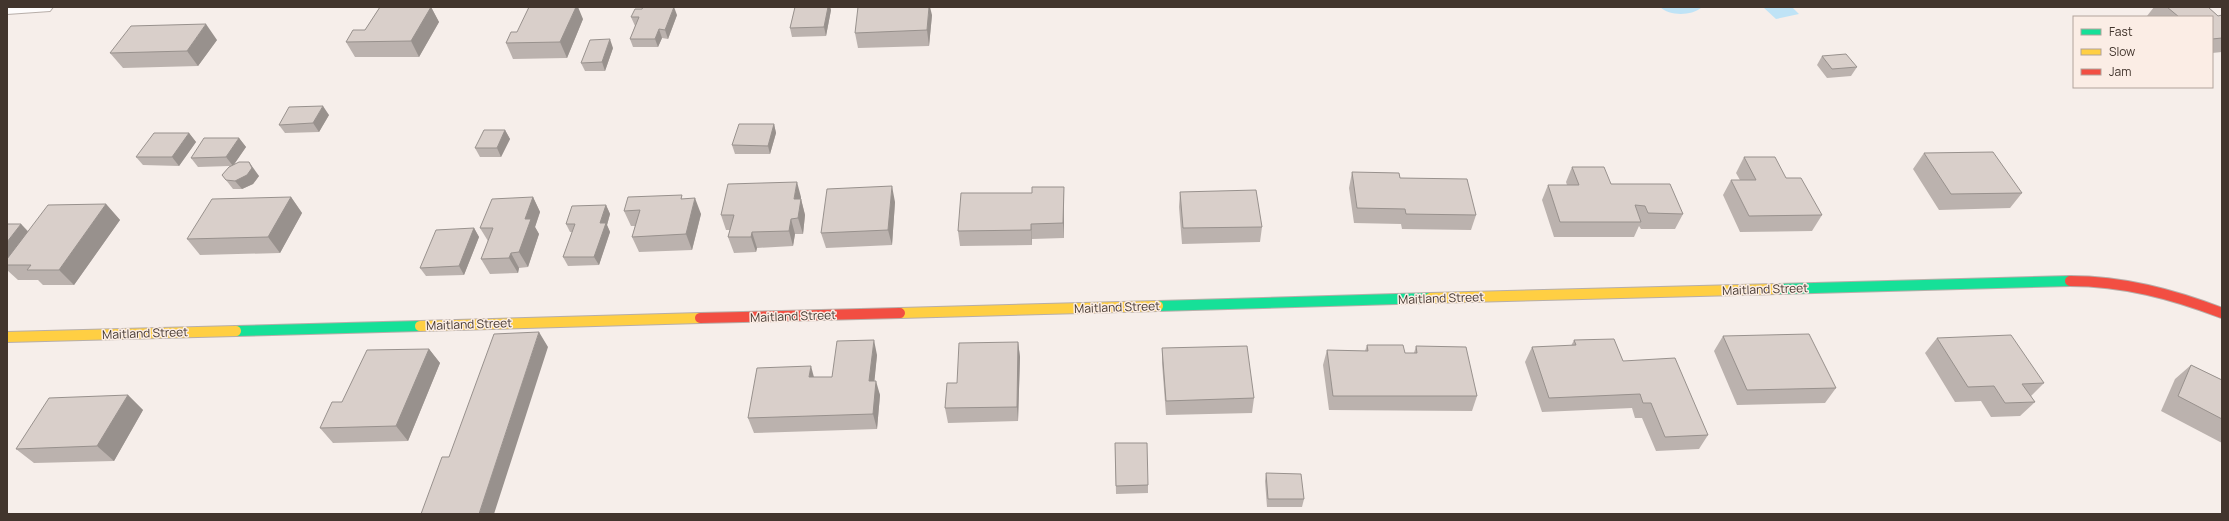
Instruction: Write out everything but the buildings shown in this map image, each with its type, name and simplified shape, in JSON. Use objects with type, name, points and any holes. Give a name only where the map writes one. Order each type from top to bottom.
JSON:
[{"type":"street","points":[[7,8],[44,7]]},
{"type":"street","name":"Maitland Street","points":[[7,337],[2093,280],[2180,296],[2222,313]]},
{"type":"water","points":[[1660,7],[1701,8],[1697,11],[1680,14],[1669,12]]},
{"type":"water","points":[[1763,7],[1792,7],[1799,14],[1776,19]]},
{"type":"traffic: fast","points":[[1777,289],[2070,281]]},
{"type":"traffic: fast","points":[[1158,306],[1430,298]]},
{"type":"traffic: fast","points":[[236,331],[420,326]]},
{"type":"traffic: slow","points":[[1430,298],[1777,289]]},
{"type":"traffic: slow","points":[[900,313],[1158,306]]},
{"type":"traffic: slow","points":[[420,326],[700,318]]},
{"type":"traffic: slow","points":[[7,337],[236,331]]},
{"type":"traffic: jam","points":[[2070,281],[2109,282],[2148,289],[2222,313]]},
{"type":"traffic: jam","points":[[700,318],[900,313]]}]
